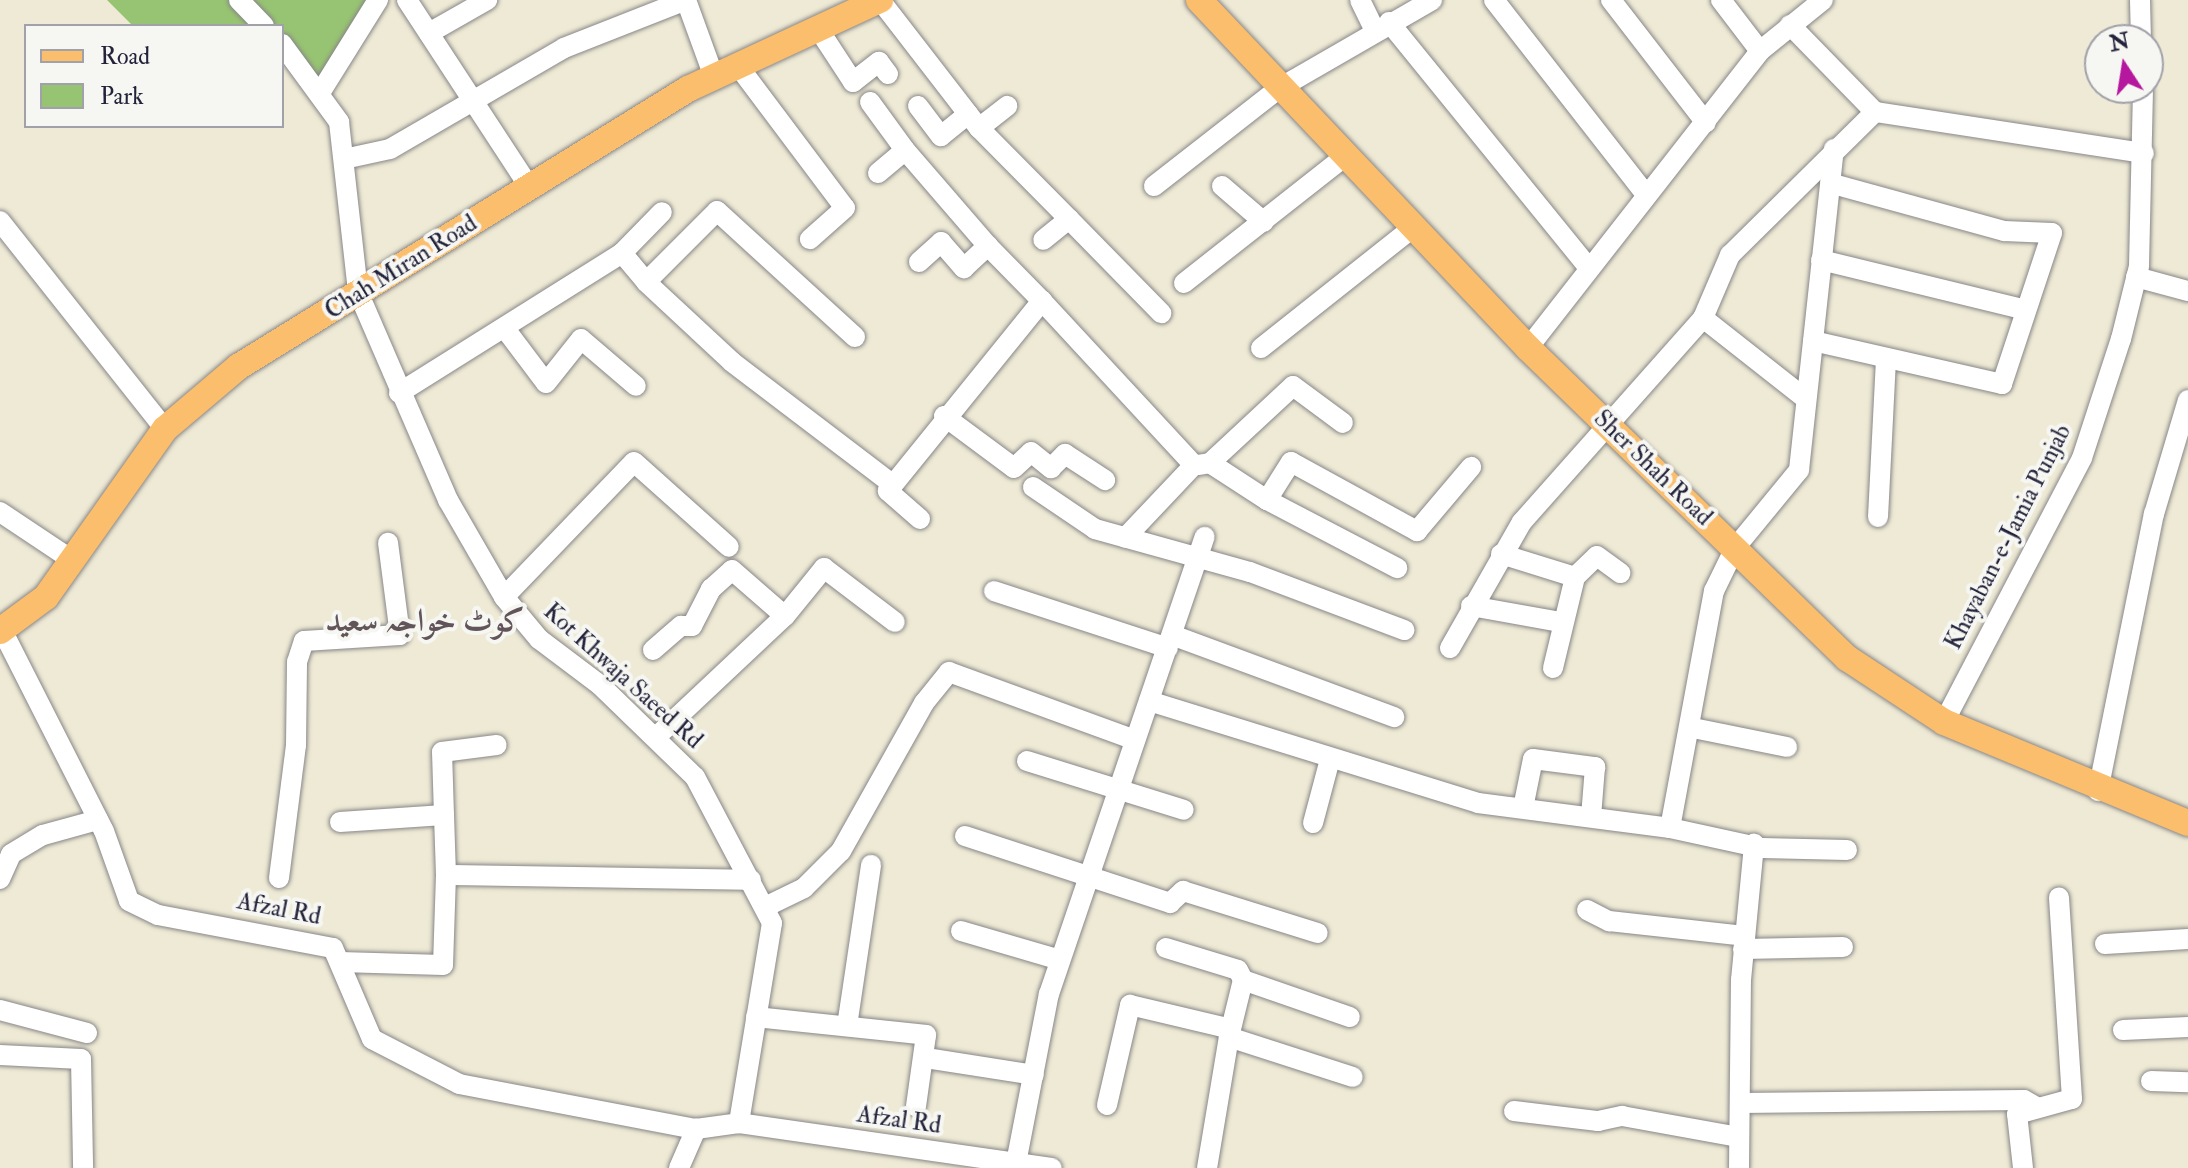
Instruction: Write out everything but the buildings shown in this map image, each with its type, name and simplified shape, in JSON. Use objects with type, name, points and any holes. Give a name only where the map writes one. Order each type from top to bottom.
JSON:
[{"type":"main road","name":"Chah Miran Road","points":[[1,630],[46,597],[165,429],[238,367],[714,77],[880,0]]},
{"type":"main road","name":"Sher Shah Road","points":[[1199,0],[1343,158],[1528,348],[1847,658],[1944,722],[2098,791],[2187,819]]},
{"type":"street","points":[[239,0],[262,24]]},
{"type":"street","points":[[320,93],[378,0]]},
{"type":"street","points":[[407,0],[530,188]]},
{"type":"street","points":[[429,33],[487,0]]},
{"type":"street","points":[[344,159],[390,149],[475,103],[564,48],[686,0],[714,77]]},
{"type":"street","points":[[880,0],[974,121],[1161,313]]},
{"type":"street","points":[[1360,0],[1588,267]]},
{"type":"street","points":[[1154,186],[1278,89],[1382,25],[1432,0]]},
{"type":"street","points":[[1494,0],[1645,193]]},
{"type":"street","points":[[1611,0],[1706,123]]},
{"type":"street","points":[[1721,0],[1760,51]]},
{"type":"street","points":[[1528,348],[1645,193],[1706,123],[1760,51],[1823,0]]},
{"type":"street","points":[[2140,0],[2141,24]]},
{"type":"street","points":[[1790,25],[1875,112],[2144,153]]},
{"type":"street","points":[[819,30],[853,82],[879,62],[888,74]]},
{"type":"street","name":"Kot Khwaja Saeed Rd","points":[[284,47],[339,122],[358,292],[399,393],[504,597],[539,639],[656,737],[695,777],[772,923],[739,1123]]},
{"type":"street","points":[[739,67],[845,208],[810,239]]},
{"type":"street","points":[[870,102],[905,150],[988,246],[1202,464],[1397,568]]},
{"type":"street","name":"Khayaban-e-Jamia Punjab","points":[[1944,722],[2082,458],[2136,277],[2144,153],[2143,104]]},
{"type":"street","points":[[918,106],[941,136],[1007,106]]},
{"type":"street","points":[[1450,648],[1501,554],[1703,318],[1730,255],[1834,149],[1875,112]]},
{"type":"street","points":[[1670,828],[1693,728],[1714,591],[1735,548],[1799,470],[1834,149]]},
{"type":"street","points":[[878,173],[905,150]]},
{"type":"street","points":[[1184,283],[1343,158]]},
{"type":"street","points":[[1813,341],[2002,384],[2022,309],[2052,233],[2004,231],[1830,183]]},
{"type":"street","points":[[1222,186],[1264,222]]},
{"type":"street","points":[[646,282],[717,211],[855,337]]},
{"type":"street","points":[[399,393],[506,330],[622,253],[662,212]]},
{"type":"street","points":[[1043,240],[1069,219]]},
{"type":"street","points":[[0,221],[165,429]]},
{"type":"street","points":[[1261,348],[1411,229]]},
{"type":"street","points":[[919,262],[941,242],[964,268],[988,246]]},
{"type":"street","points":[[622,253],[646,282],[732,362],[892,484]]},
{"type":"street","points":[[1821,260],[2022,309]]},
{"type":"street","points":[[2136,277],[2188,291]]},
{"type":"street","points":[[920,519],[888,491],[944,416],[1042,301]]},
{"type":"street","points":[[1703,318],[1806,399]]},
{"type":"street","points":[[506,330],[546,383],[581,339],[636,386]]},
{"type":"street","points":[[1878,517],[1886,360]]},
{"type":"street","points":[[1125,538],[1202,464],[1293,386],[1343,423]]},
{"type":"street","points":[[2098,791],[2154,514],[2188,400]]},
{"type":"street","points":[[944,416],[1014,468],[1031,452],[1051,468],[1065,454],[1105,480]]},
{"type":"street","points":[[504,597],[634,462],[729,547]]},
{"type":"street","points":[[1267,500],[1291,462],[1417,531],[1471,467]]},
{"type":"street","points":[[1033,487],[1095,529],[1404,630]]},
{"type":"street","points":[[0,512],[72,560]]},
{"type":"street","points":[[1016,1163],[1060,960],[1205,537]]},
{"type":"street","points":[[279,878],[296,745],[297,662],[304,641],[400,635],[388,543]]},
{"type":"street","points":[[1501,554],[1575,577]]},
{"type":"street","points":[[1553,668],[1560,622],[1575,577],[1597,556],[1620,573]]},
{"type":"street","points":[[656,737],[785,616],[824,568],[895,622]]},
{"type":"street","points":[[653,650],[681,626],[692,626],[711,589],[732,570],[785,616]]},
{"type":"street","points":[[994,591],[1170,641],[1394,717]]},
{"type":"street","points":[[1471,606],[1560,622]]},
{"type":"street","name":"Afzal Rd","points":[[1,630],[98,820],[129,901],[158,915],[306,937],[333,948],[372,1039],[459,1084],[696,1129]]},
{"type":"street","points":[[765,907],[804,888],[841,851],[924,703],[949,672],[1135,740]]},
{"type":"street","points":[[1149,701],[1330,759],[1523,808],[1670,828],[1754,844],[1847,850]]},
{"type":"street","points":[[1693,728],[1787,747]]},
{"type":"street","points":[[340,962],[443,965],[446,875],[442,752],[497,745]]},
{"type":"street","points":[[1313,823],[1330,759]]},
{"type":"street","points":[[1523,808],[1533,759],[1595,767],[1591,817]]},
{"type":"street","points":[[1027,761],[1119,787],[1184,810]]},
{"type":"street","points":[[340,822],[444,815]]},
{"type":"street","points":[[0,879],[22,848],[98,820]]},
{"type":"street","points":[[965,836],[1170,903],[1183,891],[1318,933]]},
{"type":"street","points":[[1739,1168],[1743,943],[1754,844]]},
{"type":"street","points":[[847,1026],[871,865]]},
{"type":"street","points":[[446,875],[751,880]]},
{"type":"street","points":[[2023,1168],[2017,1114],[2072,1099],[2059,897]]},
{"type":"street","points":[[1587,910],[1609,921],[1743,943],[1843,947]]},
{"type":"street","points":[[961,931],[1060,960]]},
{"type":"street","points":[[2105,944],[2188,939]]},
{"type":"street","points":[[1166,948],[1238,970],[1243,980],[1230,1033],[1207,1168]]},
{"type":"street","points":[[1243,980],[1350,1017]]},
{"type":"street","points":[[1107,1105],[1130,1005],[1230,1033],[1353,1077]]},
{"type":"street","points":[[0,1010],[87,1033]]},
{"type":"street","points":[[756,1017],[926,1035],[926,1058],[916,1106]]},
{"type":"street","points":[[2123,1030],[2188,1027]]},
{"type":"street","points":[[0,1055],[81,1059],[83,1168]]},
{"type":"street","points":[[926,1058],[1034,1075]]},
{"type":"street","points":[[2151,1081],[2188,1082]]},
{"type":"street","points":[[1740,1103],[2024,1100],[2036,1107]]},
{"type":"street","points":[[1514,1111],[1598,1121],[1622,1116],[1739,1137]]},
{"type":"street","points":[[679,1168],[696,1129],[739,1123]]},
{"type":"street","name":"Afzal Rd","points":[[739,1123],[1052,1168]]},
{"type":"green space","points":[[107,0],[378,0],[320,93],[284,49],[284,24],[131,24]]},
{"type":"district","name":"کوٹ خواجہ سعید","points":[[425,621]]}]
